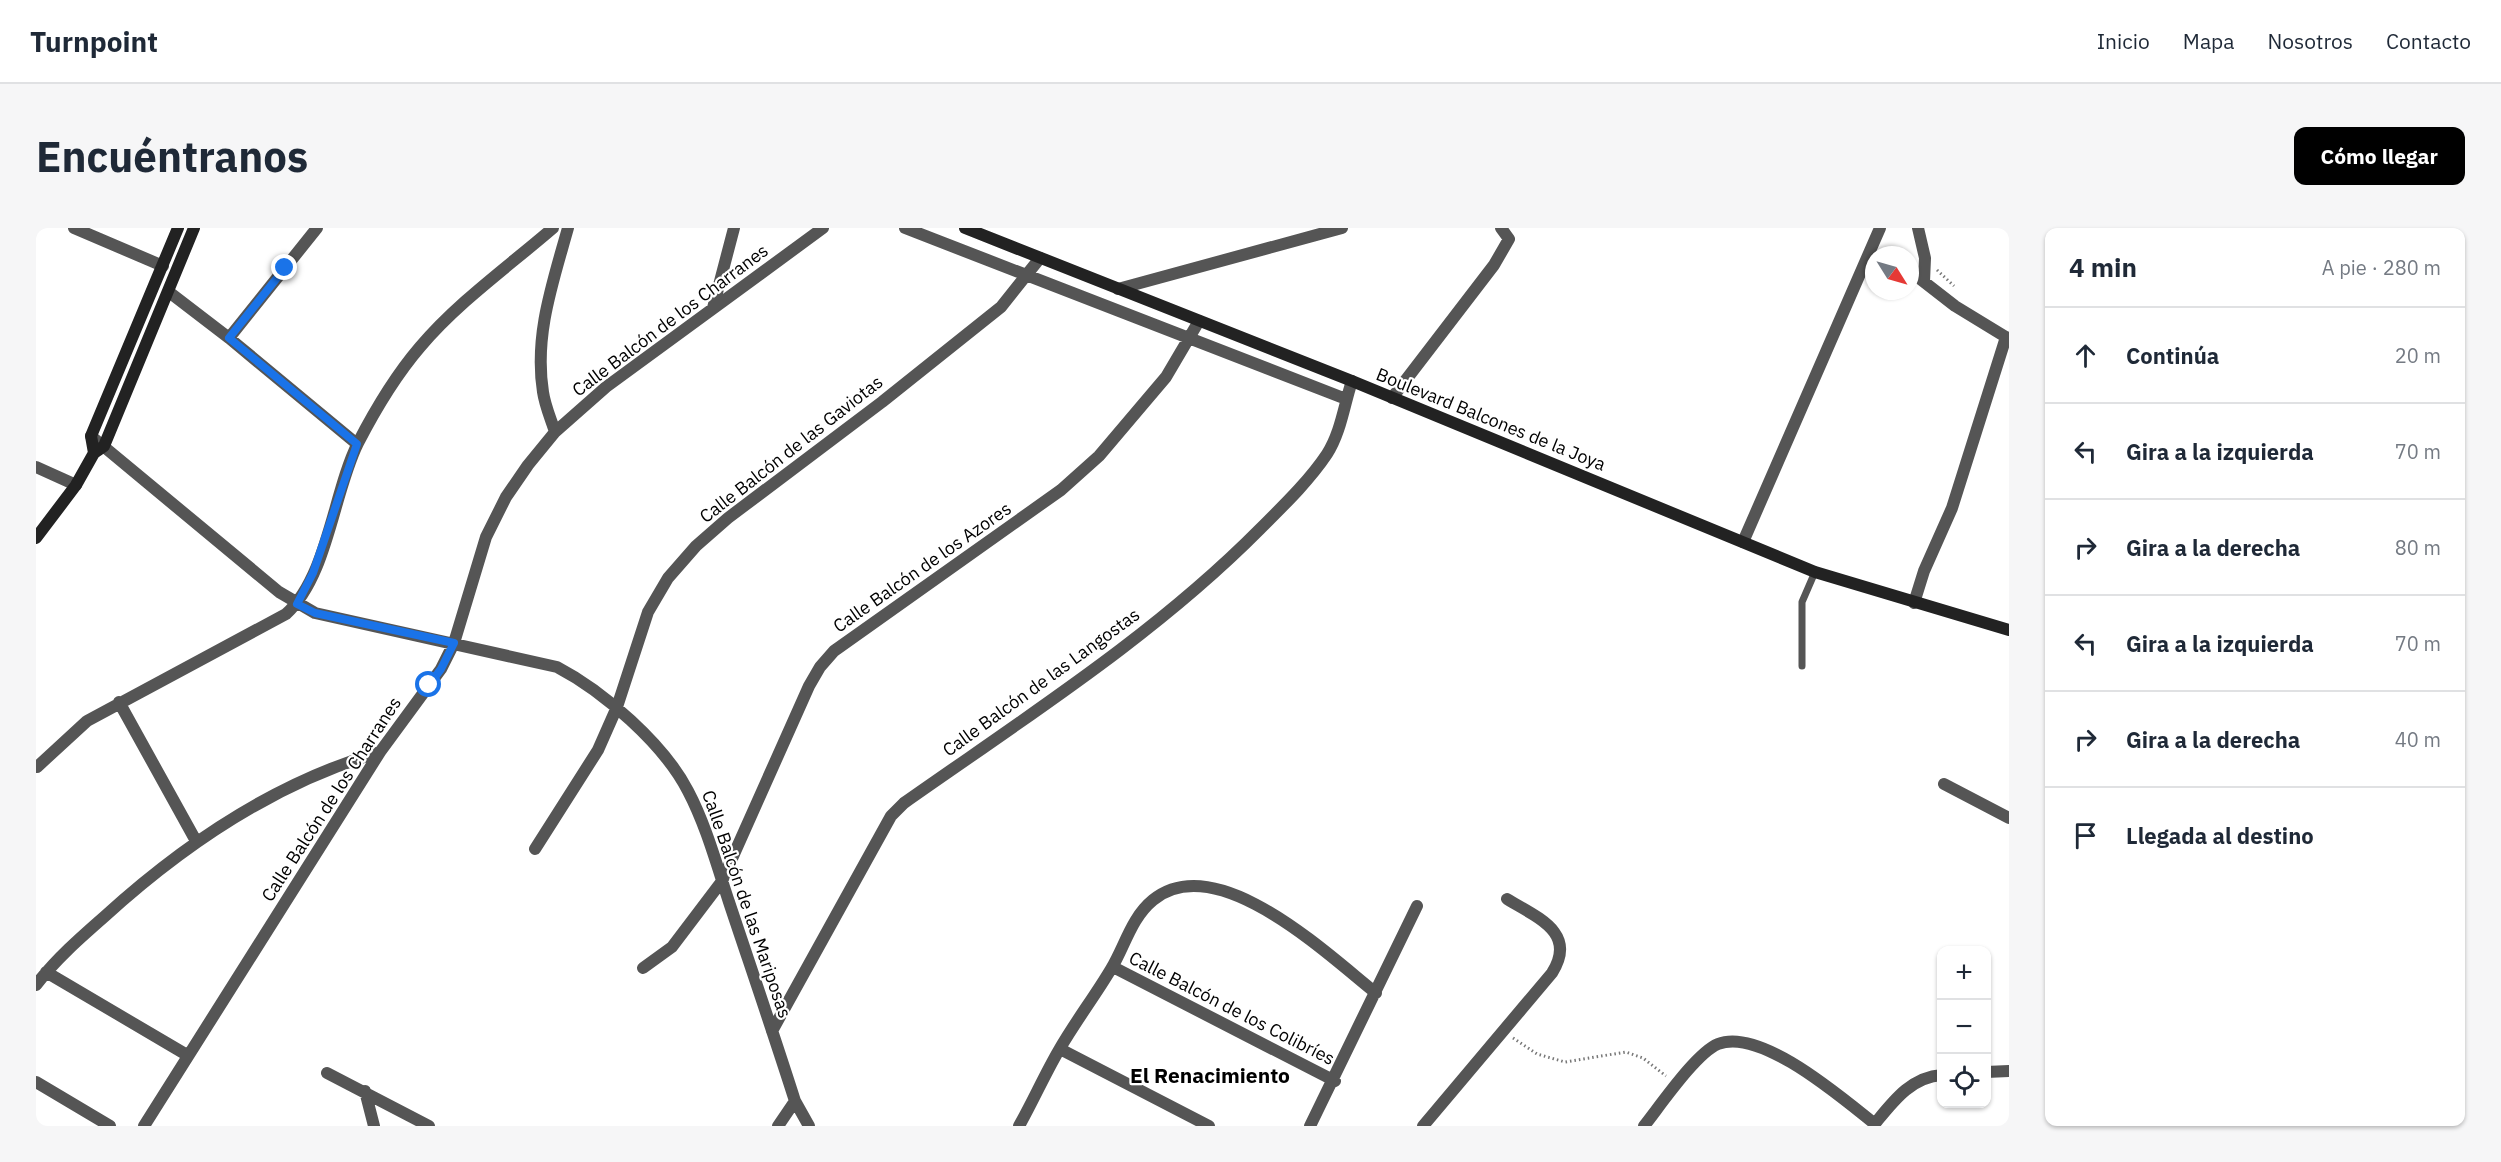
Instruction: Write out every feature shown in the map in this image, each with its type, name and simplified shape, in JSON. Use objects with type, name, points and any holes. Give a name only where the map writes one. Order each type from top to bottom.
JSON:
[{"type":"street","points":[[74,228],[164,266]]},
{"type":"street","points":[[94,453],[92,436],[178,228]]},
{"type":"street","points":[[36,538],[76,485],[94,453],[104,446],[194,228]]},
{"type":"street","points":[[229,338],[317,228]]},
{"type":"street","points":[[37,767],[87,721],[286,614],[297,604],[313,573],[357,444],[400,373],[420,346],[449,317],[553,228]]},
{"type":"street","points":[[555,432],[543,394],[541,343],[543,321],[568,228]]},
{"type":"street","points":[[713,308],[734,228]]},
{"type":"street","name":"Calle Balcón de los Charranes","points":[[144,1126],[380,752],[441,669],[454,643],[486,537],[506,498],[528,465],[555,432],[606,387],[823,228]]},
{"type":"street","points":[[905,228],[1346,399]]},
{"type":"street","name":"Boulevard Balcones de la Joya","points":[[965,228],[1352,381],[1815,572],[2009,630]]},
{"type":"street","points":[[1118,289],[1342,228]]},
{"type":"street","points":[[1392,398],[1494,265],[1510,234],[1501,228]]},
{"type":"street","points":[[1878,246],[1880,228]]},
{"type":"street","points":[[1918,228],[1925,258],[1924,282]]},
{"type":"street","name":"Calle Balcón de las Gaviotas","points":[[535,849],[598,750],[617,707],[648,612],[668,578],[696,546],[1001,307],[1041,258]]},
{"type":"street","points":[[1743,542],[1865,278]]},
{"type":"street","points":[[1914,603],[1924,571],[1952,508],[2008,338],[1955,306],[1919,278]]},
{"type":"street","points":[[169,292],[229,338],[357,444]]},
{"type":"street","name":"Calle Balcón de los Azores","points":[[643,968],[672,946],[722,881],[809,686],[820,667],[834,651],[1061,490],[1100,456],[1166,377],[1190,340],[1199,321]]},
{"type":"street","name":"Calle Balcón de las Langostas","points":[[772,1031],[891,816],[904,803],[1102,664],[1225,565],[1272,517],[1327,454],[1338,431],[1352,381]]},
{"type":"street","name":"Calle Balcón de las Mariposas","points":[[92,436],[279,592],[297,604],[315,613],[557,667],[578,678],[617,707],[665,758],[689,792],[722,881],[795,1101],[809,1126]]},
{"type":"street","points":[[36,467],[76,485]]},
{"type":"street","points":[[119,702],[196,841]]},
{"type":"street","points":[[36,985],[46,972],[151,874],[196,841],[328,768],[380,752]]},
{"type":"street","points":[[1944,784],[2009,818]]},
{"type":"street","points":[[1019,1126],[1060,1049],[1113,967],[1128,932],[1151,901],[1177,888],[1211,889],[1234,894],[1279,917],[1376,993]]},
{"type":"street","points":[[1423,1126],[1552,972],[1561,956],[1559,940],[1548,924],[1507,899]]},
{"type":"street","points":[[1310,1126],[1335,1081],[1418,906]]},
{"type":"street","name":"Calle Balcón de los Colibríes","points":[[1113,967],[1335,1081]]},
{"type":"street","points":[[46,972],[187,1055]]},
{"type":"street","points":[[1644,1126],[1677,1085],[1710,1050],[1727,1043],[1773,1053],[1801,1068],[1874,1125],[1914,1083],[1924,1077],[1937,1075]]},
{"type":"street","points":[[1060,1049],[1209,1126]]},
{"type":"street","points":[[1991,1072],[2009,1071]]},
{"type":"street","points":[[327,1073],[366,1091],[429,1126]]},
{"type":"street","points":[[36,1082],[110,1126]]},
{"type":"street","points":[[366,1091],[374,1126]]},
{"type":"street","points":[[778,1126],[795,1101]]},
{"type":"lane","points":[[1802,666],[1802,602],[1815,572]]},
{"type":"path","points":[[1502,1031],[1537,1054],[1565,1062],[1626,1052],[1643,1058],[1677,1085]]},
{"type":"district","name":"El Renacimiento","points":[[1210,1075]]},
{"type":"route","points":[[285,268],[229,338],[357,444],[313,573],[297,604],[315,613],[454,643],[441,669],[429,685]]}]
